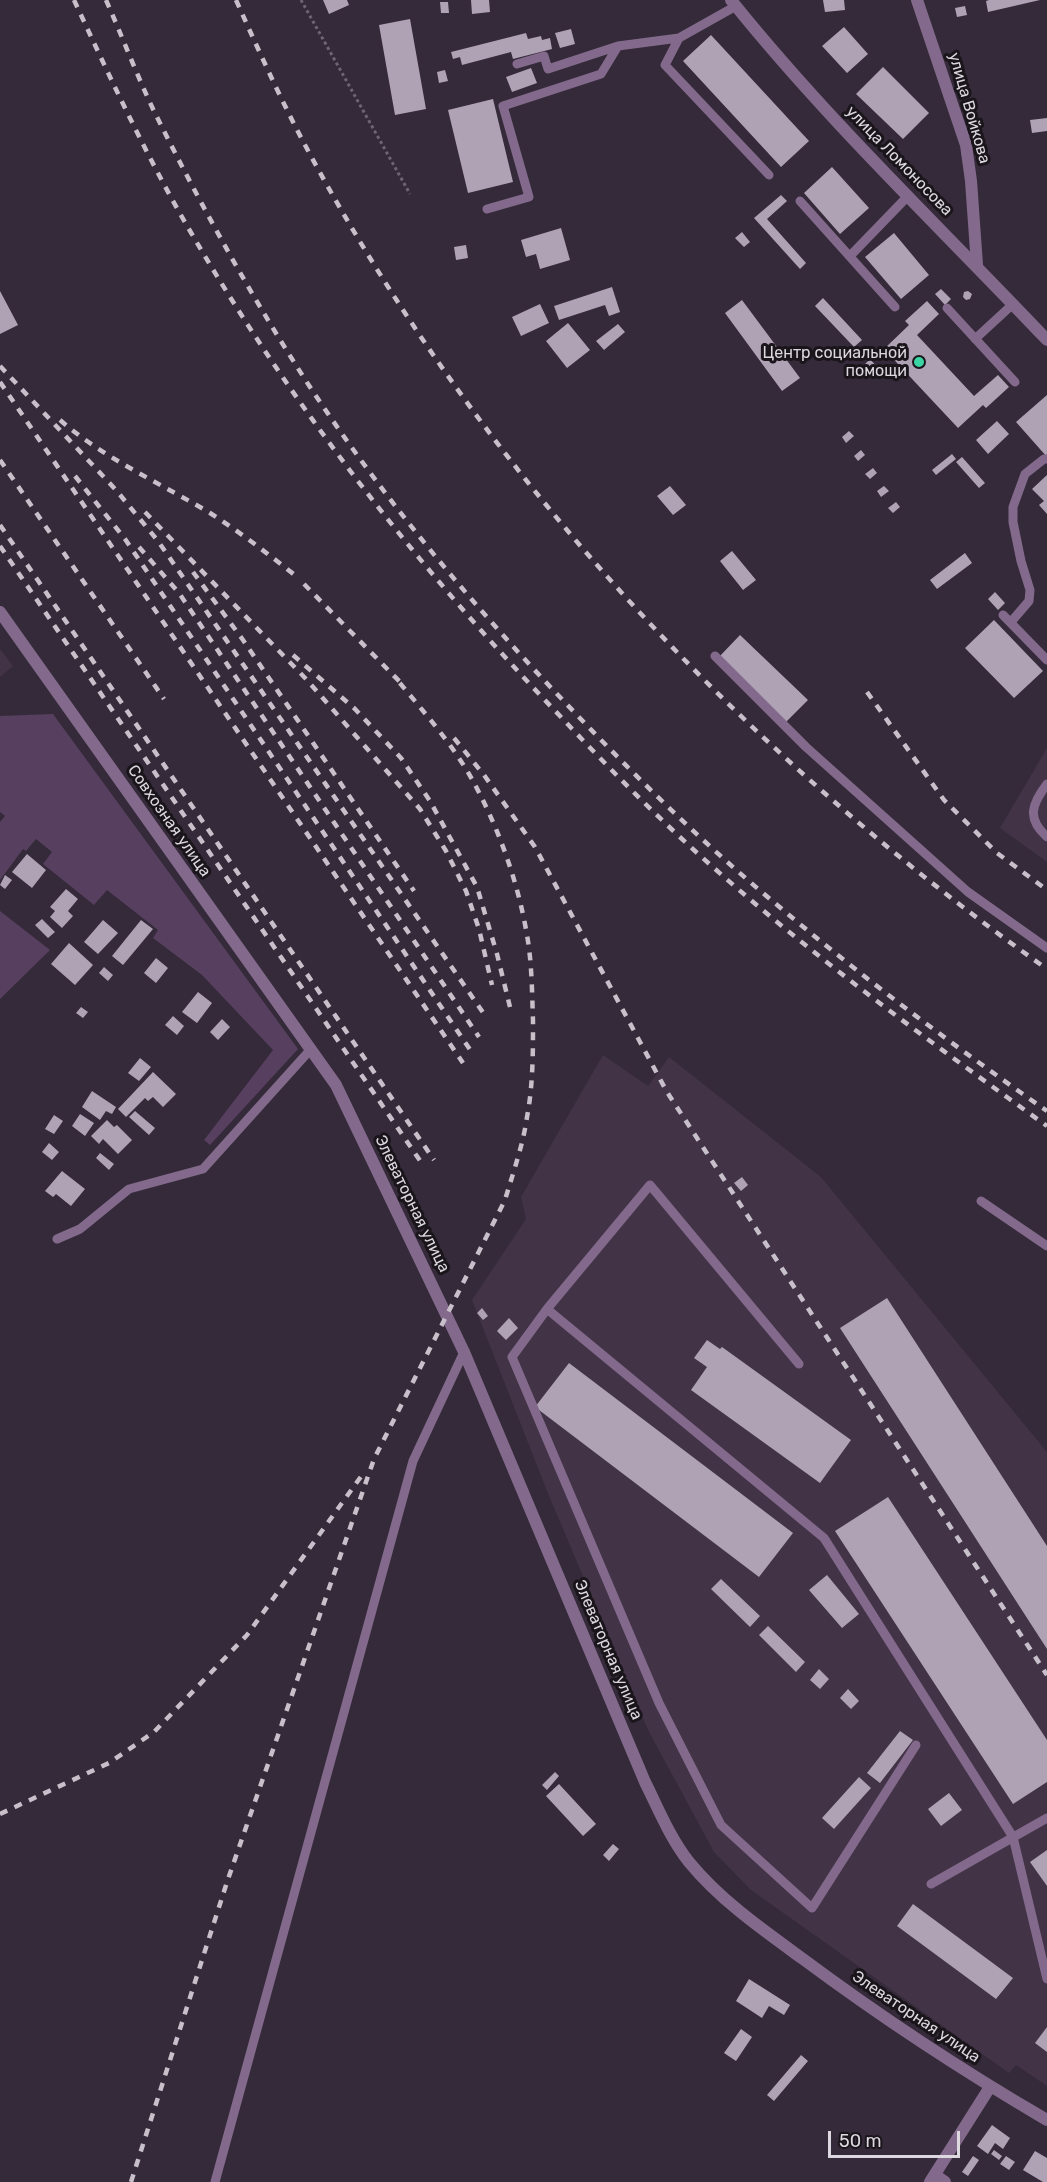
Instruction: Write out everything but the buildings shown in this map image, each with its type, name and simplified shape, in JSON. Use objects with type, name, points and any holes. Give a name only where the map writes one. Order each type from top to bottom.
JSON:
[{"type":"street","name":"улица Войкова","points":[[917,0],[966,145],[977,265]]},
{"type":"street","name":"улица Ломоносова","points":[[734,3],[837,120],[1047,340]]},
{"type":"street","name":"Совхозная улица","points":[[0,612],[311,1049]]},
{"type":"street","name":"Элеваторная улица","points":[[311,1049],[336,1085],[464,1352],[645,1782],[687,1859],[715,1890],[851,1994],[990,2087],[1047,2120]]},
{"type":"street","points":[[937,2180],[990,2087]]},
{"type":"lane","points":[[517,64],[544,56],[548,69],[618,46],[679,38],[734,3]]},
{"type":"lane","points":[[679,38],[665,65],[769,175]]},
{"type":"lane","points":[[487,209],[529,197],[503,106],[601,74],[618,46]]},
{"type":"lane","points":[[849,256],[908,196]]},
{"type":"lane","points":[[800,201],[895,306]]},
{"type":"lane","points":[[975,339],[1013,303]]},
{"type":"lane","points":[[947,308],[1014,382]]},
{"type":"lane","points":[[1011,622],[1029,601],[1030,590],[1013,522],[1012,507],[1025,474],[1047,459]]},
{"type":"lane","points":[[1004,615],[1047,660]]},
{"type":"lane","points":[[715,656],[806,747],[968,892],[1047,948]]},
{"type":"lane","points":[[1047,784],[1033,806],[1033,814],[1040,831],[1047,837]]},
{"type":"lane","points":[[57,1239],[80,1229],[129,1189],[203,1169],[311,1049]]},
{"type":"lane","points":[[799,1365],[650,1185],[547,1309],[512,1357],[659,1703],[721,1825],[812,1908],[916,1746]]},
{"type":"lane","points":[[981,1201],[1047,1246]]},
{"type":"lane","points":[[547,1309],[824,1538],[1013,1837],[1047,1979]]},
{"type":"lane","points":[[215,2182],[412,1461],[464,1352]]},
{"type":"lane","points":[[930,1884],[1047,1818]]},
{"type":"path","points":[[302,0],[410,194]]},
{"type":"shaded area","points":[[0,649],[13,666],[0,677]]},
{"type":"shaded area","points":[[53,714],[298,1049],[210,1145],[204,1140],[273,1050],[202,975],[153,938],[158,930],[107,890],[94,905],[43,864],[52,852],[36,839],[26,851],[23,849],[0,880],[0,822],[5,816],[0,812],[0,716]]},
{"type":"shaded area","points":[[1047,748],[1047,862],[1000,828]]},
{"type":"shaded area","points":[[0,911],[50,950],[0,999]]},
{"type":"shaded area","points":[[603,1055],[648,1086],[669,1057],[821,1177],[1047,1452],[1047,2086],[1016,2065],[1009,2073],[751,1890],[714,1852],[648,1730],[547,1491],[472,1300],[526,1219],[521,1197]]},
{"type":"railway","points":[[74,0],[111,80],[178,210],[261,346],[354,476],[454,599],[593,751],[695,851],[823,959],[911,1027],[1047,1126]]},
{"type":"railway","points":[[106,0],[171,145],[227,250],[268,319],[310,387],[371,474],[470,598],[601,740],[724,859],[875,985],[1047,1111]]},
{"type":"railway","points":[[236,0],[305,145],[375,266],[452,382],[537,494],[628,600],[725,701],[828,796],[935,885],[1047,969]]},
{"type":"railway","points":[[0,366],[116,490],[158,541],[484,1014]]},
{"type":"railway","points":[[0,382],[463,1063]]},
{"type":"railway","points":[[60,420],[114,459],[221,520],[296,576]]},
{"type":"railway","points":[[0,460],[164,699]]},
{"type":"railway","points":[[75,476],[125,539],[473,1054]]},
{"type":"railway","points":[[145,512],[306,679],[420,809],[446,851],[466,891],[479,929],[492,985]]},
{"type":"railway","points":[[0,525],[434,1160]]},
{"type":"railway","points":[[0,546],[423,1165]]},
{"type":"railway","points":[[139,547],[179,593],[479,1037]]},
{"type":"railway","points":[[193,572],[243,640],[414,891]]},
{"type":"railway","points":[[304,584],[400,682]]},
{"type":"railway","points":[[293,655],[355,709],[401,758],[430,801],[477,887],[510,1007]]},
{"type":"railway","points":[[131,2182],[227,1882],[374,1459],[505,1200],[525,1127],[532,1069],[532,978],[527,935],[513,876],[491,818],[465,767],[394,676]]},
{"type":"railway","points":[[867,692],[944,800],[997,853],[1047,890]]},
{"type":"railway","points":[[454,738],[484,775],[535,847],[667,1092],[1047,1675]]},
{"type":"railway","points":[[0,1814],[109,1763],[154,1732],[247,1635],[365,1471]]},
{"type":"place","name":"Центр социальной помощи","points":[[919,362]]}]
